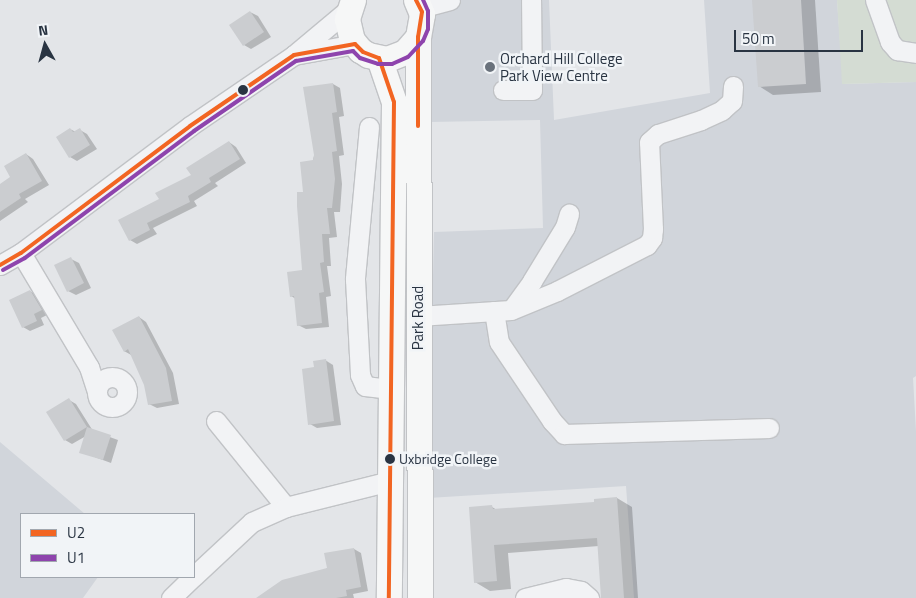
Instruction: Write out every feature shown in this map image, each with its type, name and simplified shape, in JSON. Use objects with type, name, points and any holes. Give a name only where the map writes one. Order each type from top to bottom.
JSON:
[{"type":"main road","points":[[351,4],[347,28],[355,44],[363,52],[378,58],[401,55],[410,49],[418,37]]},
{"type":"main road","name":"Park Road","points":[[418,4],[422,20],[418,37],[420,598]]},
{"type":"main road","name":"Park Road","points":[[378,58],[394,102],[389,598]]},
{"type":"street","points":[[418,4],[450,0]]},
{"type":"street","points":[[503,90],[532,90],[531,0]]},
{"type":"street","points":[[875,0],[890,42],[897,50],[916,53]]},
{"type":"street","points":[[0,265],[21,252],[190,126],[294,55],[351,4]]},
{"type":"street","points":[[294,55],[355,44]]},
{"type":"street","points":[[418,316],[502,310],[557,291],[647,245],[652,238],[654,230],[649,142],[658,134],[701,120],[722,110],[732,101],[732,86]]},
{"type":"street","points":[[369,127],[354,289],[360,375],[365,386],[391,389]]},
{"type":"street","points":[[569,214],[565,227],[532,280],[502,310],[499,342],[552,421],[564,434],[769,428]]},
{"type":"street","points":[[21,252],[89,367],[99,400],[105,405],[112,406],[121,403],[126,396],[126,388],[123,382],[116,377],[89,367]]},
{"type":"street","points":[[97,392],[101,381],[106,378],[116,377]]},
{"type":"street","points":[[216,421],[286,507]]},
{"type":"street","points":[[195,575],[252,522],[286,507],[390,481]]},
{"type":"street","points":[[170,598],[192,578]]},
{"type":"street","points":[[525,598],[566,588],[581,591],[589,598]]},
{"type":"shaded area","name":"Uxbridge College","points":[[460,0],[549,0],[554,120],[710,93],[704,0],[837,0],[843,84],[916,82],[916,376],[913,378],[916,431],[916,598],[634,598],[626,486],[428,498],[434,232],[543,228],[540,120],[430,122],[426,14]]},
{"type":"shaded area","points":[[837,0],[916,0],[916,82],[842,84]]},
{"type":"shaded area","points":[[0,442],[84,513],[20,513],[20,578],[97,578],[83,598],[0,598]]},
{"type":"building","points":[[752,0],[801,0],[806,84],[758,87]]},
{"type":"building","points":[[250,11],[264,32],[243,46],[229,25]]},
{"type":"building","points":[[333,83],[337,112],[332,113],[337,151],[332,152],[335,179],[332,208],[327,208],[330,234],[322,234],[324,262],[320,263],[324,292],[319,293],[322,323],[297,326],[294,296],[290,297],[287,272],[302,270],[297,206],[297,192],[303,192],[300,162],[313,160],[314,155],[303,87]]},
{"type":"building","points":[[70,128],[73,132],[80,128],[90,145],[69,158],[56,137]]},
{"type":"building","points":[[229,141],[240,159],[209,178],[211,182],[188,196],[190,202],[147,223],[150,230],[129,241],[118,220],[159,199],[155,193],[191,175],[186,168]]},
{"type":"building","points":[[26,153],[42,181],[19,194],[21,198],[0,212],[0,184],[10,177],[4,166]]},
{"type":"building","points":[[71,257],[84,283],[67,292],[54,265]]},
{"type":"building","points":[[30,290],[42,310],[34,314],[37,321],[22,328],[9,300]]},
{"type":"building","points":[[139,316],[166,368],[172,401],[148,405],[144,385],[128,349],[124,352],[112,330]]},
{"type":"building","points":[[326,359],[334,421],[308,425],[302,369],[314,367],[313,361]]},
{"type":"building","points":[[69,398],[87,427],[64,441],[46,412]]},
{"type":"building","points":[[87,427],[111,435],[103,460],[79,453]]},
{"type":"building","points":[[617,497],[624,598],[601,598],[597,538],[494,545],[497,581],[474,583],[469,507],[492,505],[493,509],[594,502],[594,499]]},
{"type":"building","points":[[354,548],[361,587],[346,590],[347,596],[336,598],[256,598],[282,580],[327,568],[324,553]]},
{"type":"transit line","name":"U2","points":[[416,0],[422,12],[418,37],[418,126]]},
{"type":"transit line","name":"U1","points":[[3,270],[25,258],[194,131],[296,61],[353,51],[360,58],[378,64],[392,64],[408,57],[423,41],[428,29],[428,11],[423,0]]},
{"type":"transit line","name":"U2","points":[[0,265],[21,253],[190,126],[294,55],[355,44],[363,52],[379,58],[394,102],[389,598]]},
{"type":"place","name":"Orchard Hill College Park View Centre","points":[[490,67]]},
{"type":"place","name":"Uxbridge College","points":[[390,459]]}]
